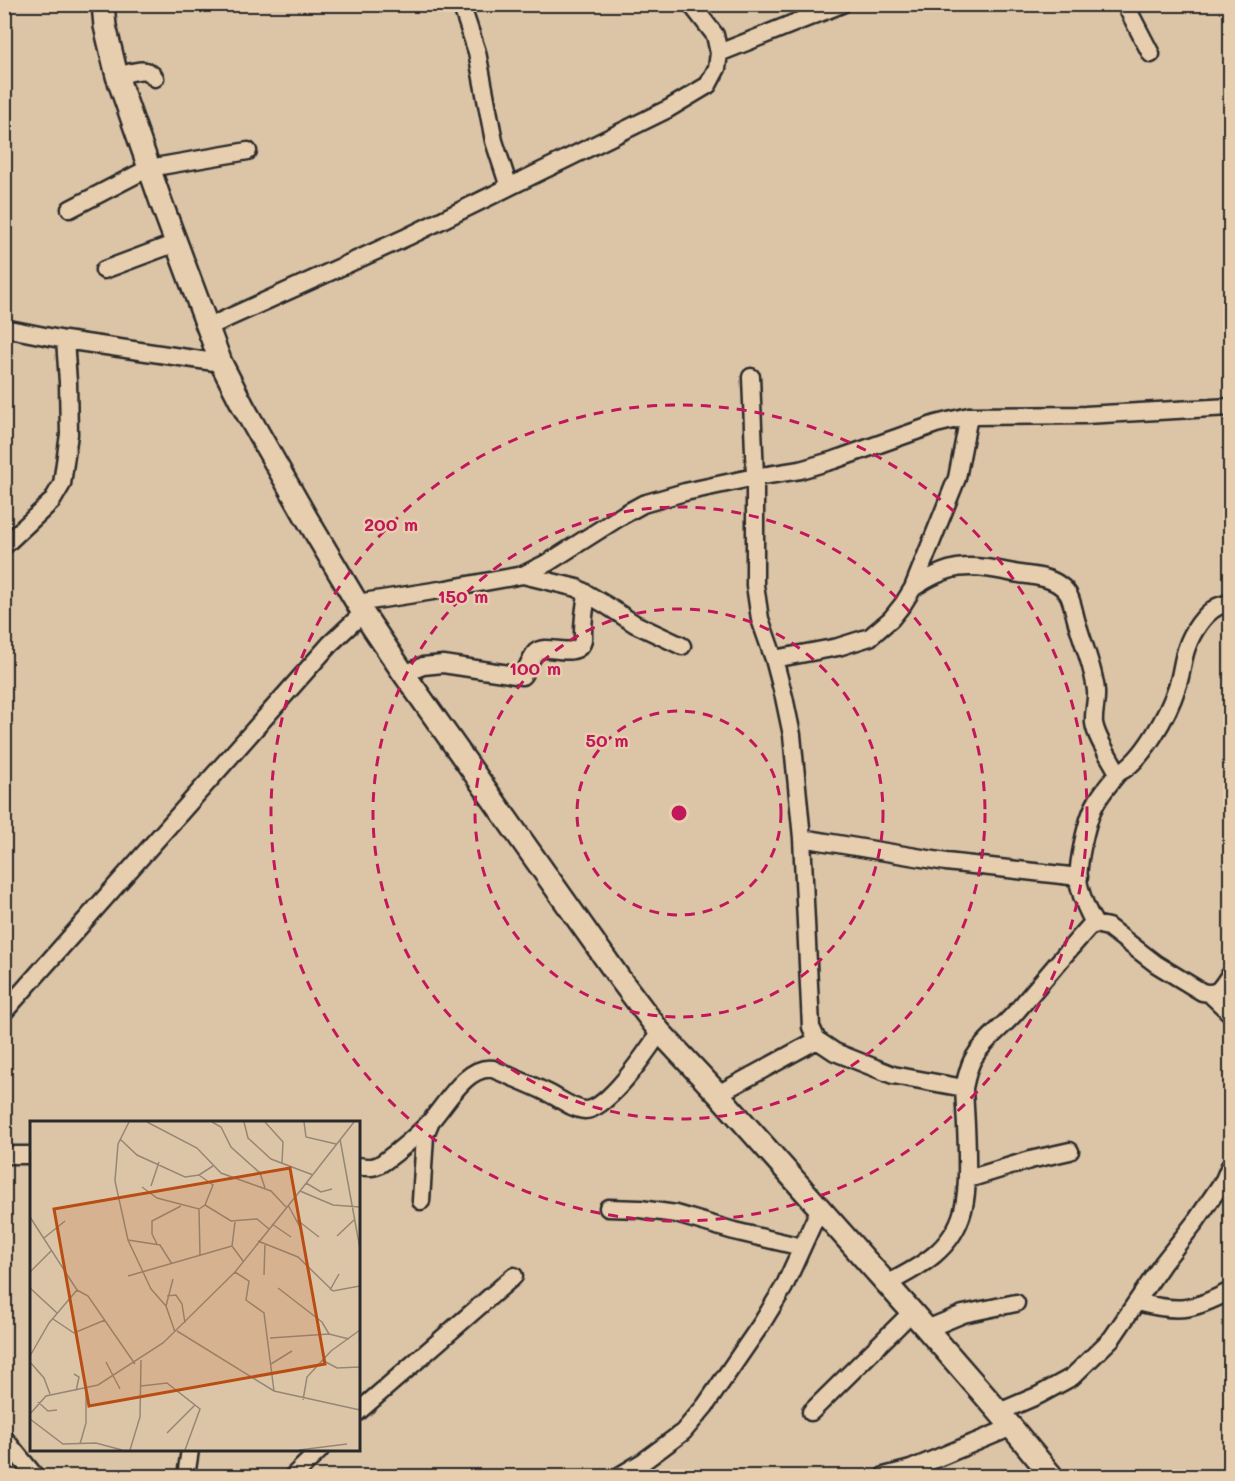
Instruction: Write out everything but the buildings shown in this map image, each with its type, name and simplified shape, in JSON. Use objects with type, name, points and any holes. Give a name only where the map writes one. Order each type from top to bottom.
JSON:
[{"type":"street","points":[[103,4],[105,26],[117,76],[221,363],[244,408],[360,608],[404,674],[660,1032],[912,1312],[1052,1476]]},
{"type":"street","points":[[461,4],[477,52],[494,141],[509,187]]},
{"type":"street","points":[[208,327],[407,237],[668,109],[708,85],[717,68],[720,53],[716,35],[691,4]]},
{"type":"street","points":[[720,53],[842,4]]},
{"type":"street","points":[[1125,4],[1151,54]]},
{"type":"street","points":[[117,76],[146,69],[155,78]]},
{"type":"street","points":[[70,208],[149,168],[248,150]]},
{"type":"street","points":[[104,270],[176,243]]},
{"type":"street","points":[[4,328],[65,340],[221,363]]},
{"type":"street","points":[[4,546],[52,501],[62,484],[69,434],[65,340]]},
{"type":"street","points":[[751,377],[755,477],[755,585],[760,619],[774,658],[792,735],[802,838],[811,1027],[817,1040],[835,1052],[893,1075],[964,1088]]},
{"type":"street","points":[[4,1012],[360,608],[523,575],[549,562],[643,504],[685,492],[800,470],[936,424],[969,416],[1085,415],[1230,407]]},
{"type":"street","points":[[774,658],[838,646],[870,637],[891,619],[913,588],[957,478],[969,416]]},
{"type":"street","points":[[913,588],[941,572],[963,567],[978,567],[1038,577],[1060,585],[1071,599],[1093,673],[1096,694],[1094,724],[1097,734],[1118,772]]},
{"type":"street","points":[[523,575],[577,588],[635,624],[682,646]]},
{"type":"street","points":[[404,674],[423,666],[443,664],[522,676],[527,671],[535,653],[540,650],[573,651],[579,648],[583,642],[583,620],[587,594]]},
{"type":"street","points":[[1095,924],[1084,900],[1079,877],[1088,823],[1095,804],[1118,772],[1137,759],[1149,744],[1172,701],[1192,634],[1210,612],[1218,606],[1230,603]]},
{"type":"street","points":[[802,838],[946,862],[1079,877]]},
{"type":"street","points":[[887,1284],[936,1254],[950,1239],[959,1224],[967,1197],[968,1179],[964,1088],[972,1061],[1089,927],[1095,924],[1108,927],[1156,964],[1202,992],[1216,993],[1230,975]]},
{"type":"street","points":[[1210,994],[1230,1013]]},
{"type":"street","points":[[360,1166],[378,1167],[430,1122],[463,1081],[486,1068],[549,1093],[578,1109],[588,1110],[600,1105],[639,1063],[660,1032]]},
{"type":"street","points":[[718,1094],[817,1040]]},
{"type":"street","points":[[421,1201],[425,1135],[430,1122]]},
{"type":"street","points":[[968,1179],[1030,1160],[1070,1151]]},
{"type":"street","points":[[4,1155],[30,1155]]},
{"type":"street","points":[[884,1476],[905,1473],[1005,1419],[1039,1395],[1072,1377],[1112,1338],[1163,1263],[1196,1221],[1224,1180],[1230,1166]]},
{"type":"street","points":[[608,1208],[640,1209],[676,1214],[802,1247]]},
{"type":"street","points":[[619,1476],[644,1461],[683,1431],[705,1406],[784,1287],[820,1208]]},
{"type":"street","points":[[360,1410],[513,1276]]},
{"type":"street","points":[[1137,1302],[1169,1310],[1190,1308],[1230,1291]]},
{"type":"street","points":[[927,1329],[963,1314],[1016,1304]]},
{"type":"street","points":[[811,1412],[912,1312]]},
{"type":"street","points":[[4,1438],[27,1473]]},
{"type":"street","points":[[186,1476],[190,1451]]},
{"type":"street","points":[[293,1476],[318,1451]]}]
